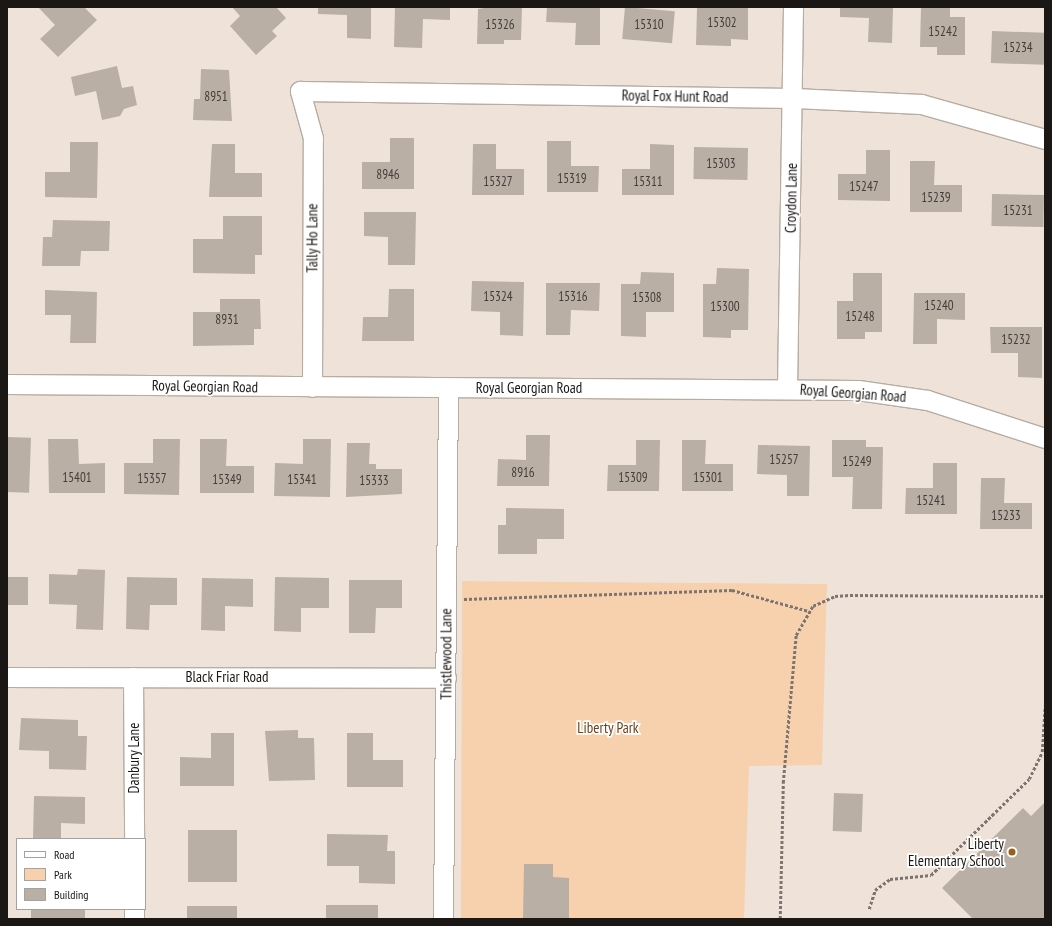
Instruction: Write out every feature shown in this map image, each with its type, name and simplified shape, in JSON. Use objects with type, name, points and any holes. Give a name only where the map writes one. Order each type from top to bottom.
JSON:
[{"type":"street","name":"Croydon Lane","points":[[788,389],[793,7]]},
{"type":"street","name":"Royal Fox Hunt Road","points":[[300,91],[792,98],[921,104],[1045,139]]},
{"type":"street","name":"Tally Ho Lane","points":[[300,91],[313,138],[312,387]]},
{"type":"street","name":"Royal Georgian Road","points":[[7,384],[788,389],[897,394],[926,400],[1045,438]]},
{"type":"street","name":"Thistlewood Lane","points":[[443,919],[448,388]]},
{"type":"street","name":"Black Friar Road","points":[[7,677],[446,678]]},
{"type":"street","name":"Danbury Lane","points":[[133,677],[134,838]]},
{"type":"path","points":[[447,600],[732,590],[809,611]]},
{"type":"path","points":[[780,919],[783,783],[796,634],[809,611],[822,600],[835,596],[1045,596]]},
{"type":"path","points":[[869,909],[875,890],[890,879],[931,875],[1029,779],[1042,752],[1045,706]]},
{"type":"green space","name":"Liberty Park","points":[[462,581],[827,584],[822,765],[749,766],[744,919],[461,919]]},
{"type":"building","points":[[38,7],[84,7],[97,20],[58,57],[40,39],[55,25]]},
{"type":"building","points":[[232,7],[276,7],[286,18],[272,31],[277,36],[256,55],[230,26],[240,16]]},
{"type":"building","points":[[318,7],[371,7],[371,39],[347,38],[347,15],[318,14]]},
{"type":"building","points":[[395,7],[450,7],[450,20],[423,19],[422,48],[394,47]]},
{"type":"building","points":[[490,7],[522,7],[521,40],[504,40],[504,44],[477,44],[478,9]]},
{"type":"building","points":[[547,7],[600,7],[600,45],[575,45],[576,23],[546,22]]},
{"type":"building","points":[[625,7],[675,11],[672,43],[622,39]]},
{"type":"building","points":[[697,7],[748,7],[748,40],[731,39],[731,46],[696,45]]},
{"type":"building","points":[[840,7],[893,7],[892,43],[868,42],[869,18],[840,17]]},
{"type":"building","points":[[921,7],[950,7],[950,17],[965,17],[965,55],[937,55],[937,47],[920,47]]},
{"type":"building","points":[[992,31],[1045,33],[1044,65],[991,63]]},
{"type":"building","points":[[117,66],[122,88],[133,86],[137,105],[124,109],[120,116],[102,120],[96,91],[75,96],[71,77]]},
{"type":"building","points":[[201,69],[229,70],[232,121],[193,120],[194,99],[200,99]]},
{"type":"building","points":[[390,138],[414,138],[414,189],[362,189],[362,162],[390,162]]},
{"type":"building","points":[[547,141],[571,141],[571,166],[599,166],[598,192],[547,192]]},
{"type":"building","points":[[70,142],[98,142],[97,198],[45,197],[45,172],[70,172]]},
{"type":"building","points":[[212,144],[235,144],[235,173],[262,173],[262,197],[209,197]]},
{"type":"building","points":[[473,144],[496,144],[496,169],[524,169],[524,195],[472,195]]},
{"type":"building","points":[[650,144],[674,145],[674,195],[622,195],[622,169],[650,169]]},
{"type":"building","points":[[694,147],[748,148],[747,180],[693,179]]},
{"type":"building","points":[[866,150],[890,150],[890,201],[838,200],[838,174],[866,174]]},
{"type":"building","points":[[910,161],[935,161],[934,185],[962,185],[962,212],[910,212]]},
{"type":"building","points":[[992,194],[1044,195],[1043,227],[991,226]]},
{"type":"building","points":[[364,212],[416,212],[415,265],[388,265],[388,237],[364,236]]},
{"type":"building","points":[[223,216],[262,216],[262,255],[255,255],[255,274],[193,273],[193,239],[223,239]]},
{"type":"building","points":[[53,220],[110,221],[109,251],[81,251],[80,266],[42,266],[43,237],[52,237]]},
{"type":"building","points":[[717,268],[749,269],[748,330],[731,330],[731,338],[703,337],[703,284],[716,284]]},
{"type":"building","points":[[641,272],[674,273],[674,312],[646,312],[646,337],[621,336],[621,284],[640,284]]},
{"type":"building","points":[[853,273],[882,273],[882,332],[865,332],[865,339],[837,339],[837,301],[853,301]]},
{"type":"building","points":[[472,281],[524,282],[523,336],[500,335],[500,312],[471,311]]},
{"type":"building","points":[[546,283],[600,283],[599,311],[571,310],[570,335],[546,335]]},
{"type":"building","points":[[389,289],[414,289],[414,341],[362,341],[363,317],[388,317]]},
{"type":"building","points":[[45,290],[97,292],[96,343],[70,343],[71,315],[45,315]]},
{"type":"building","points":[[914,293],[965,293],[965,320],[937,319],[937,344],[913,344]]},
{"type":"building","points":[[220,299],[260,299],[261,329],[254,329],[254,345],[193,346],[193,312],[220,312]]},
{"type":"building","points":[[990,327],[1042,327],[1042,378],[1018,377],[1018,353],[991,353]]},
{"type":"building","points":[[526,435],[550,435],[549,486],[497,486],[498,459],[526,460]]},
{"type":"building","points":[[7,437],[31,438],[29,493],[7,492]]},
{"type":"building","points":[[48,439],[78,439],[79,464],[105,463],[105,493],[49,493]]},
{"type":"building","points":[[153,439],[180,439],[179,495],[124,494],[124,463],[153,463]]},
{"type":"building","points":[[200,439],[227,439],[226,466],[254,466],[254,493],[200,493]]},
{"type":"building","points":[[303,439],[331,439],[330,497],[274,496],[275,463],[303,464]]},
{"type":"building","points":[[636,440],[660,440],[659,491],[607,491],[608,465],[636,465]]},
{"type":"building","points":[[682,440],[706,440],[705,464],[733,464],[733,491],[682,491]]},
{"type":"building","points":[[832,440],[866,440],[866,447],[883,447],[882,509],[852,509],[853,477],[832,477]]},
{"type":"building","points":[[347,443],[370,443],[369,464],[376,464],[376,469],[402,469],[402,494],[346,497]]},
{"type":"building","points":[[758,445],[810,446],[809,496],[787,496],[787,475],[757,474]]},
{"type":"building","points":[[933,463],[957,463],[957,514],[905,514],[906,488],[933,488]]},
{"type":"building","points":[[981,478],[1005,478],[1004,503],[1032,503],[1032,529],[980,529]]},
{"type":"building","points":[[506,508],[564,509],[564,539],[537,539],[537,554],[498,554],[498,525],[506,525]]},
{"type":"building","points":[[78,569],[105,570],[103,630],[76,629],[77,605],[49,604],[49,574],[77,575]]},
{"type":"building","points":[[7,577],[28,577],[28,605],[7,605]]},
{"type":"building","points":[[127,577],[177,578],[177,605],[150,605],[149,630],[126,629]]},
{"type":"building","points":[[275,577],[329,578],[329,608],[301,608],[301,632],[274,631]]},
{"type":"building","points":[[202,578],[253,579],[253,607],[225,606],[225,631],[201,630]]},
{"type":"building","points":[[349,580],[402,580],[402,608],[376,608],[375,633],[349,633]]},
{"type":"building","points":[[21,718],[78,720],[78,736],[87,736],[86,770],[49,769],[49,751],[19,750]]},
{"type":"building","points":[[298,730],[298,738],[314,738],[315,780],[269,781],[265,731]]},
{"type":"building","points":[[211,733],[234,733],[234,786],[180,786],[180,757],[211,758]]},
{"type":"building","points":[[347,733],[373,733],[373,760],[403,760],[403,787],[347,787]]},
{"type":"building","points":[[834,793],[863,794],[862,832],[833,831]]},
{"type":"building","points":[[34,796],[85,797],[85,824],[61,823],[61,838],[33,838]]},
{"type":"building","name":"Liberty Elementary School","points":[[1045,802],[1045,919],[973,919],[942,888],[1023,808],[1031,816]]},
{"type":"building","points":[[188,830],[237,830],[237,882],[188,882]]},
{"type":"building","points":[[327,834],[388,835],[387,851],[395,851],[395,884],[359,883],[359,866],[327,866]]},
{"type":"building","points":[[524,864],[553,864],[553,877],[569,878],[569,919],[523,919]]},
{"type":"building","points":[[326,905],[378,905],[378,919],[326,919]]},
{"type":"building","points":[[187,906],[237,906],[237,919],[187,919]]},
{"type":"building","points":[[31,910],[85,910],[85,919],[31,919]]},
{"type":"place","name":"Liberty Elementary School","points":[[1012,852]]}]
